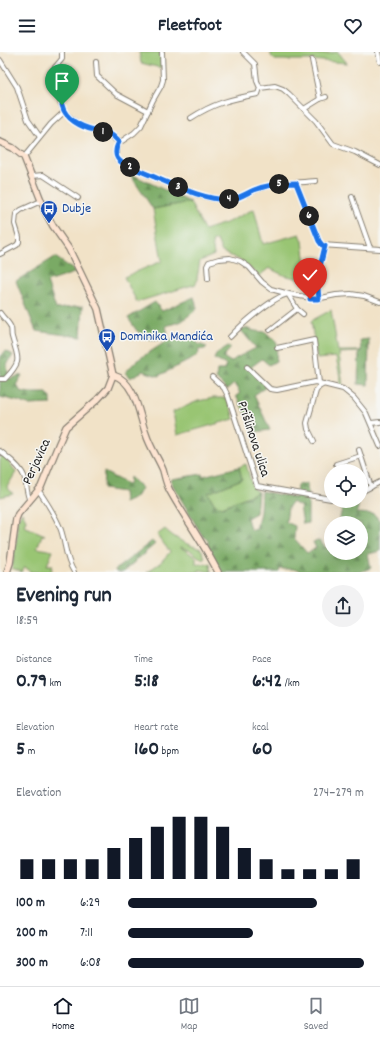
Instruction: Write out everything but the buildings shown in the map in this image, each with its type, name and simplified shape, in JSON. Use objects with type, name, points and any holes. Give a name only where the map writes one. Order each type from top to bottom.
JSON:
[{"type":"street","points":[[62,52],[62,59],[49,76],[64,112],[78,124],[109,134],[119,142]]},
{"type":"street","points":[[162,52],[162,83],[138,130],[131,136],[119,142],[116,154],[117,159],[188,191],[203,196],[224,199],[233,199],[266,186],[316,181]]},
{"type":"street","points":[[191,118],[200,112],[226,100],[258,94],[260,88],[257,81],[255,64],[243,52]]},
{"type":"street","points":[[378,52],[380,62]]},
{"type":"street","points":[[0,60],[18,87],[28,120],[40,137]]},
{"type":"street","points":[[312,60],[320,99]]},
{"type":"street","points":[[96,62],[97,76],[106,86],[116,94],[148,111]]},
{"type":"street","points":[[260,88],[269,86],[280,87],[316,121],[333,144],[355,152],[380,165]]},
{"type":"street","points":[[304,109],[326,97]]},
{"type":"street","points":[[24,157],[40,137],[64,112]]},
{"type":"street","points":[[0,142],[13,148],[24,157],[41,201],[53,226],[69,249],[98,309],[114,375],[118,376],[132,391],[146,434],[163,471],[168,488],[218,572]]},
{"type":"street","points":[[32,176],[43,175],[78,198]]},
{"type":"street","points":[[296,183],[319,241],[322,245],[380,248]]},
{"type":"street","points":[[352,197],[370,248]]},
{"type":"street","points":[[0,254],[17,245],[19,242],[20,237],[15,224],[16,214],[21,210],[41,201]]},
{"type":"street","points":[[319,299],[317,279],[325,246]]},
{"type":"street","points":[[208,279],[207,266],[209,262],[230,258],[249,266],[258,279],[268,287],[288,294],[310,299],[319,299],[336,295],[351,294],[369,297],[380,302]]},
{"type":"street","points":[[288,294],[297,309],[303,314]]},
{"type":"street","points":[[230,337],[270,303],[288,294]]},
{"type":"street","points":[[270,330],[297,309]]},
{"type":"street","points":[[0,313],[11,327],[12,336],[17,348],[18,359],[13,370],[5,378],[0,379]]},
{"type":"street","points":[[277,348],[314,340],[320,383]]},
{"type":"street","points":[[247,367],[268,388],[274,390],[315,382],[338,387],[346,391],[365,411],[380,446]]},
{"type":"street","name":"Perjavica","points":[[7,572],[10,563],[18,514],[38,491],[47,475],[66,427],[98,399],[108,388],[114,375]]},
{"type":"street","name":"Prišlinova ulica","points":[[212,377],[224,388],[228,396],[256,485],[259,487],[324,498]]},
{"type":"street","points":[[314,441],[308,429],[308,423],[316,391],[319,387],[325,384]]},
{"type":"street","points":[[370,423],[380,422]]},
{"type":"street","points":[[359,450],[371,487]]},
{"type":"street","points":[[0,451],[22,472],[30,501]]},
{"type":"street","points":[[336,464],[361,456]]},
{"type":"street","points":[[368,488],[380,482]]},
{"type":"street","points":[[38,491],[59,525],[64,540],[68,562],[74,572]]},
{"type":"green space","points":[[139,52],[160,52],[161,68],[141,63]]},
{"type":"green space","points":[[271,52],[305,52],[321,54],[338,52],[347,63],[311,60],[275,60],[271,56]]},
{"type":"green space","points":[[129,173],[190,202],[153,209]]},
{"type":"green space","points":[[190,202],[204,230],[226,223],[254,209],[263,244],[300,234],[303,241],[308,281],[283,275],[269,268],[259,276],[240,260],[222,252],[217,240],[212,242],[214,255],[200,261],[196,284],[137,302],[124,277],[162,261],[153,209]]},
{"type":"green space","points":[[55,257],[77,272],[47,282],[56,309],[83,306],[81,337],[36,331],[16,281]]},
{"type":"green space","points":[[194,297],[197,309],[182,321],[166,326],[168,335],[165,339],[150,339],[137,331],[128,318],[155,302],[162,311]]},
{"type":"green space","points":[[331,310],[338,351],[361,351],[339,353],[343,387],[340,387],[340,377],[336,357],[317,359],[311,321]]},
{"type":"green space","points":[[245,328],[266,332],[272,338],[273,337],[278,346],[276,361],[269,365],[262,359],[251,367],[266,387],[254,395],[270,430],[255,432],[236,396],[240,393],[234,384],[227,390],[216,379],[217,370],[224,370],[226,365],[214,359],[217,353],[228,346],[231,348],[223,357],[231,362],[256,348],[240,329]]},
{"type":"green space","points":[[179,335],[187,337],[198,335],[195,339],[198,344],[207,347],[205,349],[198,350],[199,353],[194,358],[158,376],[143,371],[130,378],[125,373],[136,361],[170,339],[174,339]]},
{"type":"green space","points":[[369,339],[368,385],[358,384],[359,352],[361,351],[360,340]]},
{"type":"green space","points":[[6,351],[13,355],[7,365],[9,379],[22,375],[17,384],[20,391],[30,393],[47,393],[51,398],[51,404],[29,405],[0,397],[0,356]]},
{"type":"green space","points":[[213,398],[228,398],[234,419],[177,435],[173,412],[198,401]]},
{"type":"green space","points":[[0,456],[5,457],[16,472],[7,487],[13,494],[0,497]]},
{"type":"green space","points":[[246,464],[253,489],[258,492],[222,507],[215,505],[208,493],[242,479],[239,467]]},
{"type":"green space","points":[[239,467],[242,479],[208,493],[215,505],[222,507],[258,492],[256,513],[247,518],[250,529],[256,530],[260,512],[261,491],[296,498],[297,485],[307,483],[308,523],[303,524],[300,506],[292,502],[288,508],[286,522],[295,526],[294,538],[307,553],[316,548],[313,542],[319,541],[324,545],[324,560],[368,560],[368,554],[371,568],[360,572],[302,572],[293,569],[280,569],[279,572],[220,572],[208,546],[208,539],[203,537],[171,482],[172,479],[202,474],[203,476]]},
{"type":"green space","points":[[104,472],[129,485],[130,477],[142,488],[135,498],[124,503],[123,492],[103,489]]},
{"type":"green space","points":[[343,508],[358,508],[357,513],[374,514],[380,521],[380,551],[368,554],[368,516],[340,516]]},
{"type":"green space","points":[[22,512],[26,520],[24,526],[45,535],[42,535],[37,548],[53,551],[47,565],[53,565],[51,572],[30,572],[25,567],[22,572],[12,568],[17,536],[17,521]]},
{"type":"green space","points":[[165,529],[173,536],[191,546],[201,549],[205,557],[203,560],[191,551],[180,547],[196,557],[196,564],[210,564],[211,572],[199,570],[199,572],[147,572],[160,563],[170,552],[157,535]]},
{"type":"green space","points":[[152,541],[155,544],[123,572],[116,572],[115,570]]},
{"type":"place","name":"Dubje","points":[[49,224]]},
{"type":"place","name":"Dominika Mandića","points":[[107,352]]},
{"type":"route","points":[[62,105],[64,112],[74,122],[93,130],[105,132],[116,138],[119,142],[116,151],[118,160],[127,166],[188,191],[203,196],[229,199],[238,198],[266,186],[296,183],[319,241],[325,246],[317,279],[319,299],[310,299]]}]
